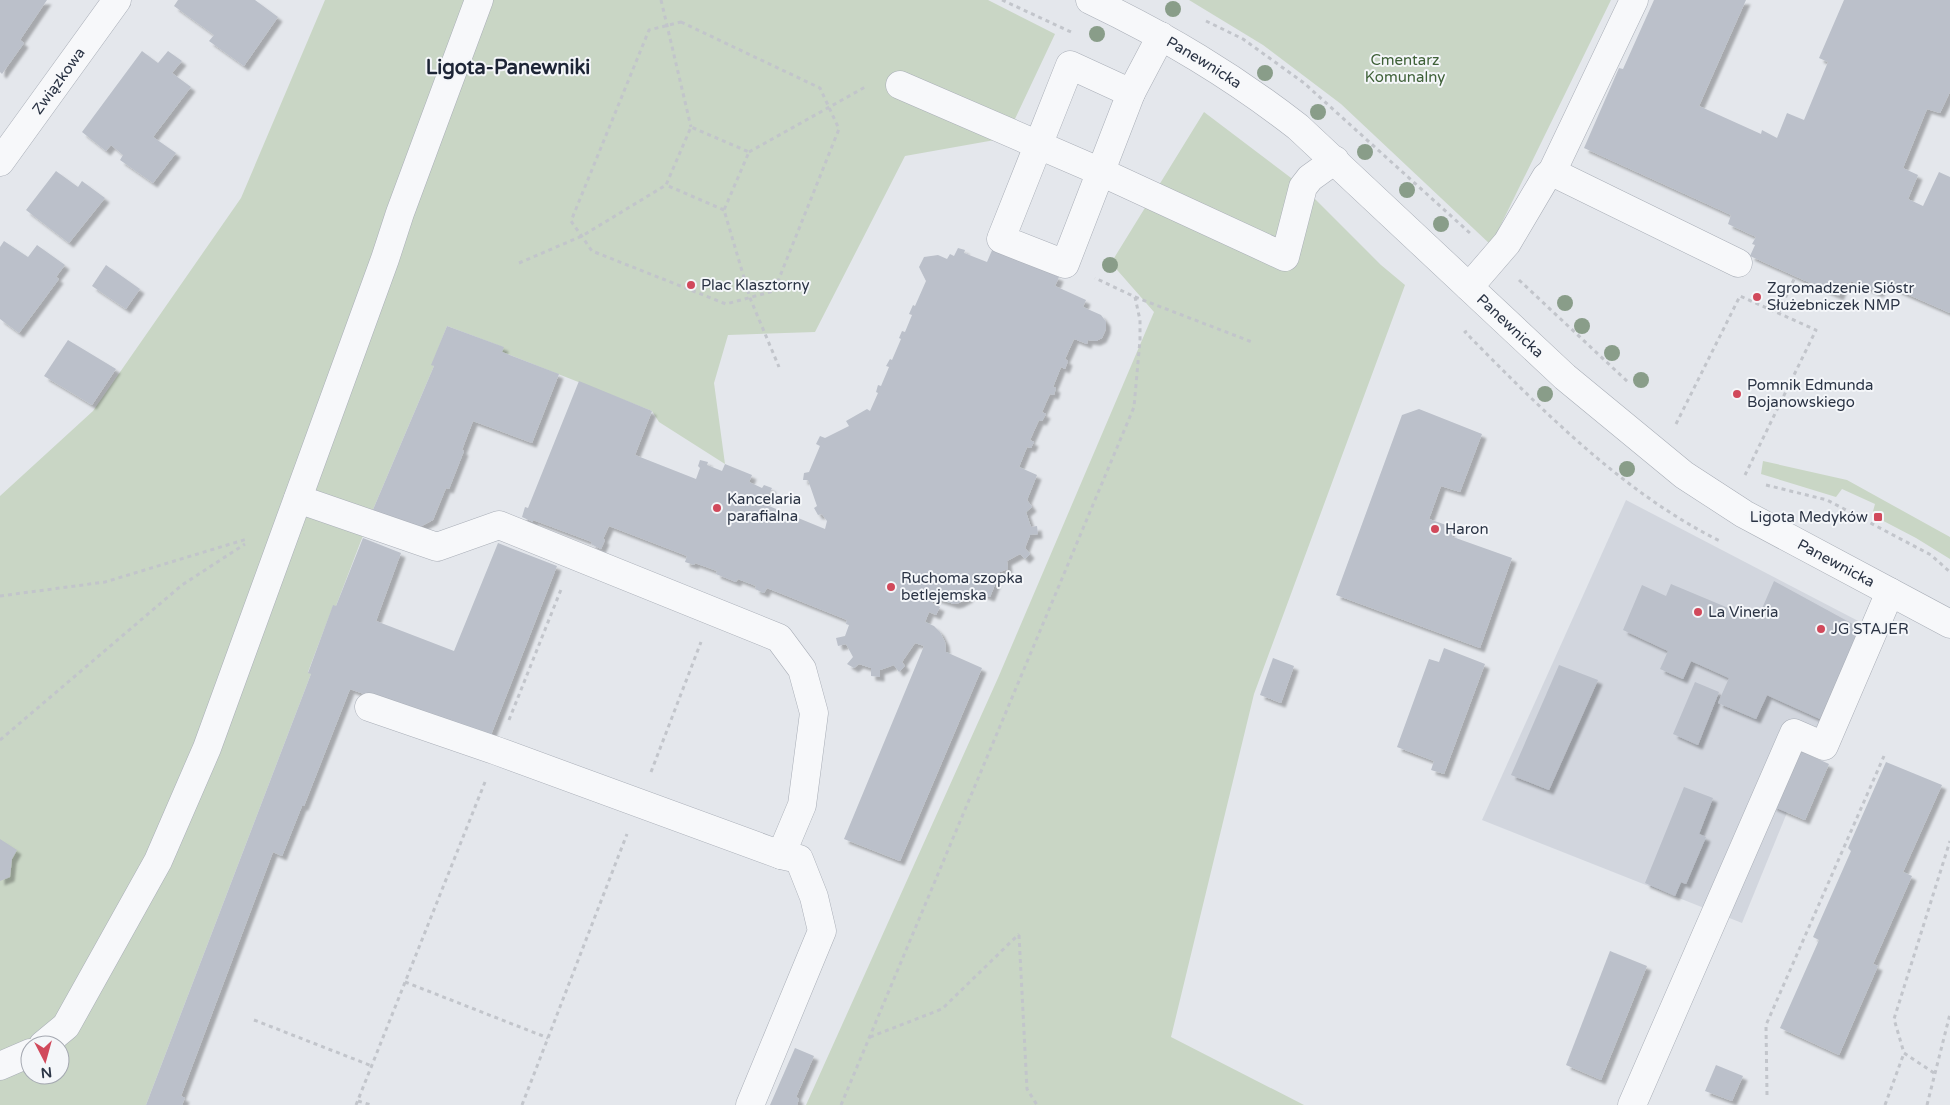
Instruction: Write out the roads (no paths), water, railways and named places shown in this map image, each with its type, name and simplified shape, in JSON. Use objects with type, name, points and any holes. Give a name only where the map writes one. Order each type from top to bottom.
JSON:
[{"type":"street","name":"Związkowa","points":[[0,162],[117,0]]},
{"type":"street","points":[[55,1035],[66,1026],[158,860],[207,748],[479,0]]},
{"type":"street","name":"Panewnicka","points":[[1090,0],[1186,49],[1256,95],[1298,128],[1335,160],[1565,377],[1684,475],[1744,514],[1890,592],[1948,619]]},
{"type":"street","points":[[1469,287],[1507,243],[1546,177],[1552,172],[1634,0]]},
{"type":"street","points":[[1131,94],[1070,65],[1000,239],[1065,264],[1131,94],[1161,36]]},
{"type":"street","points":[[887,83],[1101,172],[1286,257],[1303,187],[1310,178],[1335,160]]},
{"type":"street","points":[[1552,172],[1738,263]]},
{"type":"street","points":[[298,499],[437,547],[499,525],[779,638],[802,669],[814,713],[802,805],[781,855]]},
{"type":"street","points":[[1632,1105],[1794,733],[1824,746],[1890,592]]},
{"type":"street","points":[[369,707],[497,751],[781,855],[799,859],[814,897],[822,931],[750,1105]]},
{"type":"street","points":[[0,1066],[20,1057]]},
{"type":"place","name":"Plac Klasztorny","points":[[691,285]]},
{"type":"place","name":"Zgromadzenie Sióstr Służebniczek NMP","points":[[1757,297]]},
{"type":"place","name":"Pomnik Edmunda Bojanowskiego","points":[[1737,394]]},
{"type":"place","name":"Kancelaria parafialna","points":[[717,508]]},
{"type":"place","name":"Ligota Medyków","points":[[1878,517]]},
{"type":"place","name":"Haron","points":[[1435,529]]},
{"type":"place","name":"Ruchoma szopka betlejemska","points":[[891,587]]},
{"type":"place","name":"La Vineria","points":[[1698,612]]},
{"type":"place","name":"JG STAJER","points":[[1821,629]]},
{"type":"district","name":"Ligota-Panewniki","points":[[508,67]]},
{"type":"park label","name":"Cmentarz Komunalny","points":[[1405,68]]}]
